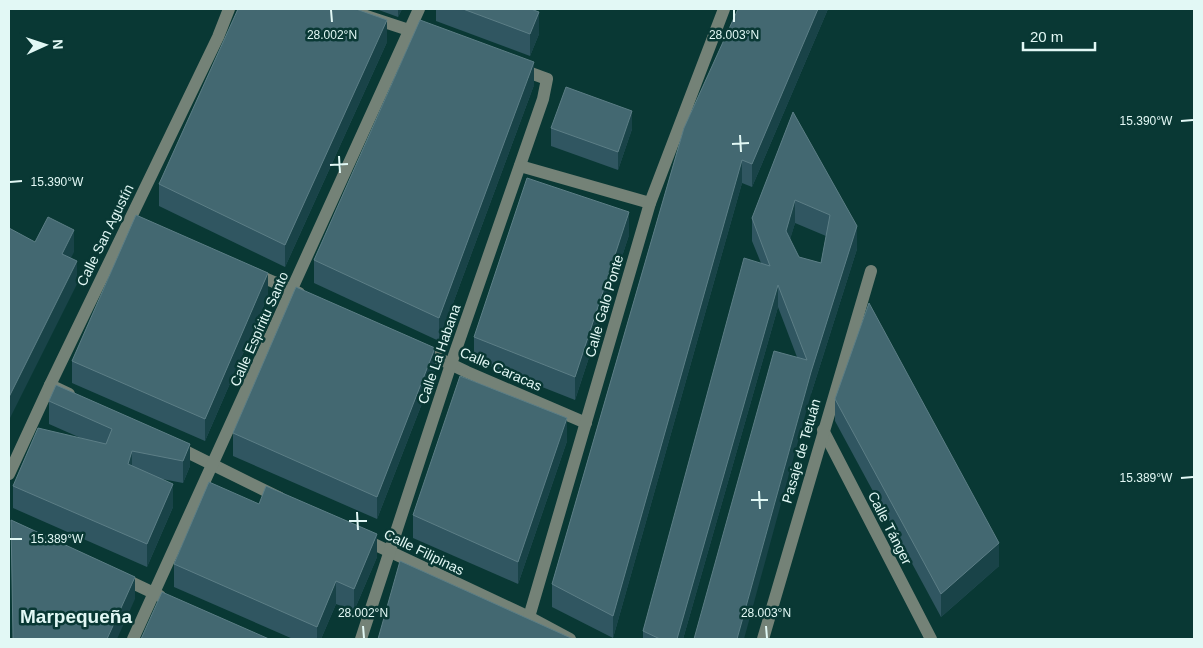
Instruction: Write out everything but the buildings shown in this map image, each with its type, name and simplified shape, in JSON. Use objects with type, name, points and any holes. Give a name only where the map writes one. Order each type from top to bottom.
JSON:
[{"type":"street","name":"Calle San Agustín","points":[[9,474],[130,217],[218,37],[229,9]]},
{"type":"street","points":[[345,9],[446,43]]},
{"type":"street","name":"Calle Espíritu Santo","points":[[133,639],[419,9]]},
{"type":"street","name":"Calle Galo Ponte","points":[[529,618],[650,203],[724,9]]},
{"type":"street","name":"Calle La Habana","points":[[361,639],[451,364],[543,99],[547,79],[501,62]]},
{"type":"street","points":[[520,166],[650,203]]},
{"type":"street","points":[[130,217],[142,224]]},
{"type":"street","points":[[239,266],[310,298]]},
{"type":"street","name":"Pasaje de Tetuán","points":[[763,639],[822,430],[871,271]]},
{"type":"street","name":"Calle Caracas","points":[[407,343],[586,423]]},
{"type":"street","points":[[50,385],[82,401]]},
{"type":"street","name":"Calle Tánger","points":[[822,430],[931,639]]},
{"type":"street","points":[[161,439],[292,504]]},
{"type":"street","name":"Calle Filipinas","points":[[354,534],[570,639]]},
{"type":"street","points":[[110,572],[171,601]]},
{"type":"district","name":"Marpequeña","points":[[76,616]]}]
